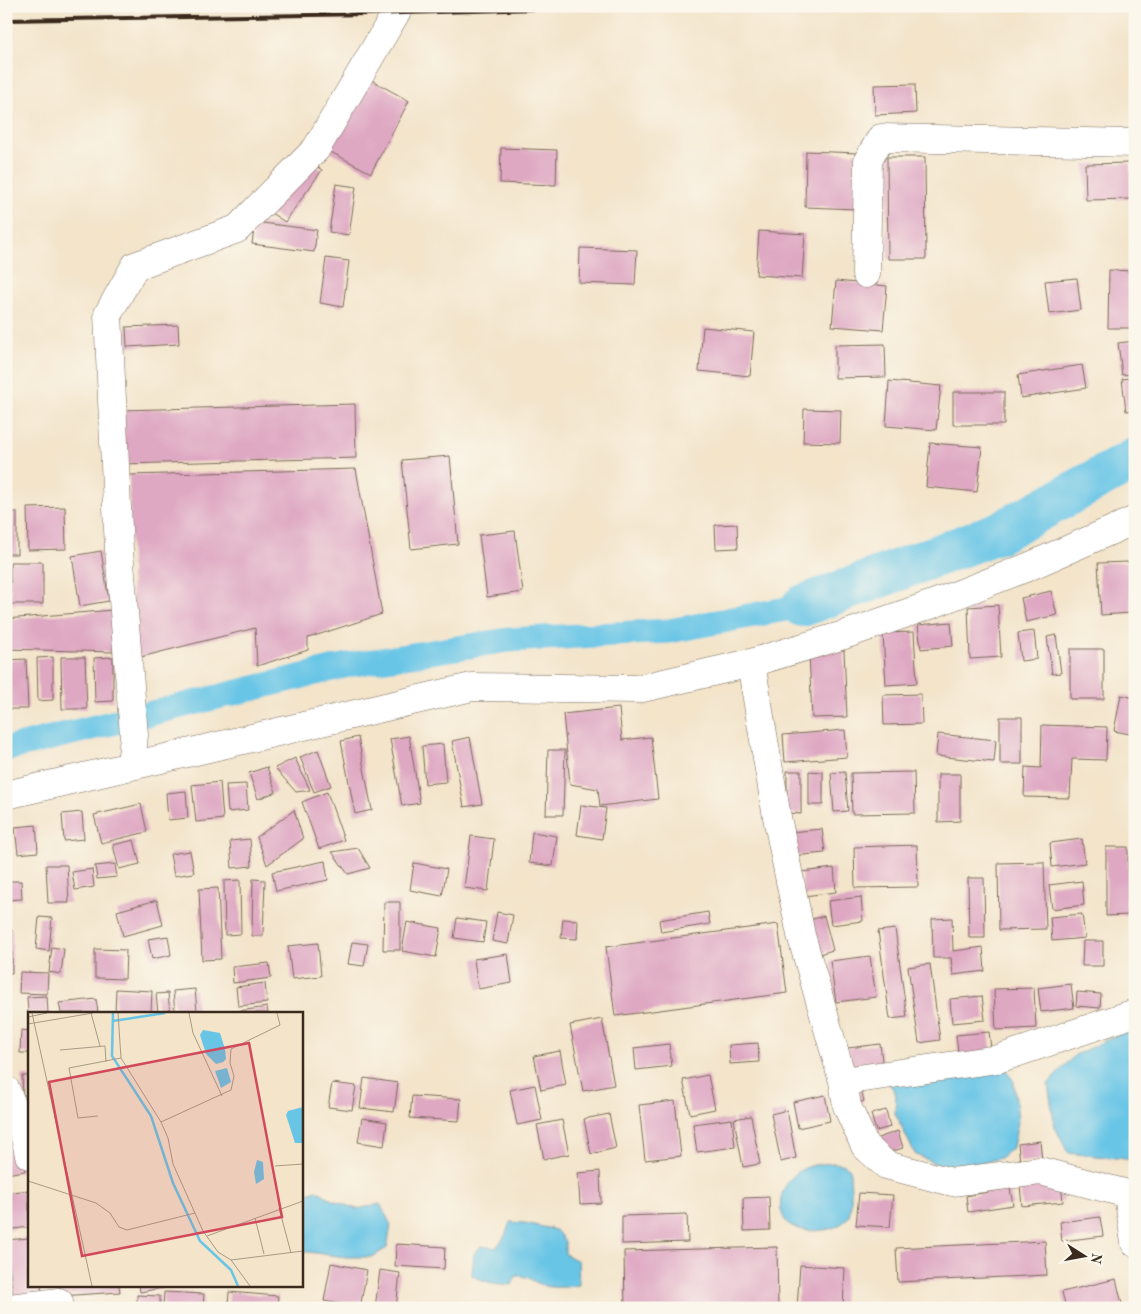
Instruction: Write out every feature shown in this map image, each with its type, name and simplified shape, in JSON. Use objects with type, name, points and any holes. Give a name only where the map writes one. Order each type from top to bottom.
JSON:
[{"type":"street","points":[[131,766],[134,735],[133,704],[119,550],[108,314],[135,266],[237,230],[316,149],[400,6]]},
{"type":"street","points":[[866,274],[868,160],[880,138],[1135,143]]},
{"type":"street","points":[[6,795],[472,687],[638,689],[751,663],[844,635],[933,604],[1028,567],[1135,520]]},
{"type":"street","points":[[751,663],[777,817],[802,935],[843,1081],[848,1106],[865,1146],[886,1165],[952,1182],[1040,1171],[1128,1194],[1135,1243]]},
{"type":"street","points":[[843,1081],[998,1059],[1135,1014]]},
{"type":"street","points":[[6,1090],[20,1144]]},
{"type":"street","points":[[10,1308],[58,1298]]},
{"type":"water","points":[[1135,1030],[1135,1160],[1068,1153],[1055,1127],[1048,1084],[1075,1055],[1123,1032]]},
{"type":"water","points":[[1006,1069],[1014,1082],[1018,1122],[1013,1147],[1000,1158],[983,1163],[938,1165],[915,1154],[895,1113],[896,1094],[889,1083]]},
{"type":"water","points":[[834,1163],[845,1165],[850,1169],[851,1205],[849,1215],[845,1221],[837,1226],[818,1231],[798,1229],[790,1225],[782,1213],[781,1199],[790,1179],[801,1170],[809,1167]]},
{"type":"water","points":[[317,1190],[332,1200],[357,1209],[380,1204],[391,1225],[387,1248],[372,1257],[345,1257],[302,1251],[302,1195]]},
{"type":"water","points":[[510,1222],[525,1223],[556,1230],[565,1241],[565,1254],[578,1261],[579,1285],[551,1287],[542,1285],[527,1277],[516,1276],[512,1285],[486,1281],[472,1275],[474,1254],[481,1246],[496,1248],[505,1236]]},
{"type":"building","points":[[366,77],[409,101],[371,173],[327,150]]},
{"type":"building","points":[[915,84],[916,113],[875,115],[874,85]]},
{"type":"building","points":[[501,148],[557,150],[556,185],[500,183]]},
{"type":"building","points":[[806,151],[858,153],[856,209],[805,207]]},
{"type":"building","points":[[887,157],[925,157],[926,259],[888,259]]},
{"type":"building","points":[[307,160],[322,170],[285,222],[271,213]]},
{"type":"building","points":[[1130,163],[1131,199],[1086,200],[1085,164]]},
{"type":"building","points":[[336,184],[356,187],[349,235],[329,232]]},
{"type":"building","points":[[255,222],[317,230],[314,252],[252,244]]},
{"type":"building","points":[[759,231],[805,234],[802,278],[756,275]]},
{"type":"building","points":[[580,248],[637,250],[635,285],[579,283]]},
{"type":"building","points":[[326,258],[349,261],[343,307],[320,303]]},
{"type":"building","points":[[1109,270],[1135,271],[1135,328],[1108,328]]},
{"type":"building","points":[[1077,278],[1081,310],[1049,314],[1045,281]]},
{"type":"building","points":[[836,281],[887,286],[883,330],[832,326]]},
{"type":"building","points":[[178,325],[179,344],[127,347],[126,327]]},
{"type":"building","points":[[703,327],[754,332],[750,376],[699,371]]},
{"type":"building","points":[[1135,341],[1135,374],[1122,375],[1118,343]]},
{"type":"building","points":[[885,344],[886,377],[835,378],[835,345]]},
{"type":"building","points":[[1082,365],[1086,388],[1021,398],[1018,375]]},
{"type":"building","points":[[1135,377],[1135,410],[1126,411],[1122,379]]},
{"type":"building","points":[[889,381],[941,386],[936,430],[886,426]]},
{"type":"building","points":[[953,392],[1004,392],[1004,425],[953,425]]},
{"type":"building","points":[[355,404],[356,458],[122,464],[121,410]]},
{"type":"building","points":[[804,409],[841,410],[840,443],[803,442]]},
{"type":"building","points":[[930,443],[982,447],[977,492],[926,487]]},
{"type":"building","points":[[450,456],[458,544],[411,549],[402,460]]},
{"type":"building","points":[[356,469],[382,614],[308,638],[308,650],[257,666],[255,628],[133,659],[129,475]]},
{"type":"building","points":[[65,507],[66,549],[28,550],[27,508]]},
{"type":"building","points":[[6,512],[17,512],[17,554],[6,554]]},
{"type":"building","points":[[737,524],[738,548],[716,549],[715,525]]},
{"type":"building","points":[[515,531],[523,592],[487,597],[479,535]]},
{"type":"building","points":[[101,551],[109,601],[80,606],[72,556]]},
{"type":"building","points":[[10,562],[43,562],[43,604],[11,604]]},
{"type":"building","points":[[1129,562],[1132,613],[1101,615],[1098,563]]},
{"type":"building","points":[[1051,591],[1057,615],[1026,622],[1021,598]]},
{"type":"building","points":[[998,605],[1001,657],[970,659],[968,607]]},
{"type":"building","points":[[113,610],[113,652],[6,649],[6,619]]},
{"type":"building","points":[[951,622],[953,646],[921,649],[918,625]]},
{"type":"building","points":[[1034,631],[1037,659],[1021,661],[1018,633]]},
{"type":"building","points":[[914,632],[917,683],[886,685],[883,633]]},
{"type":"building","points":[[1056,635],[1061,673],[1052,674],[1047,637]]},
{"type":"building","points":[[1070,649],[1104,649],[1104,699],[1070,699]]},
{"type":"building","points":[[844,650],[847,717],[812,718],[809,652]]},
{"type":"building","points":[[53,657],[53,700],[38,701],[37,658]]},
{"type":"building","points":[[61,657],[85,657],[87,709],[62,709]]},
{"type":"building","points":[[113,657],[113,701],[95,702],[94,658]]},
{"type":"building","points":[[26,659],[28,709],[8,709],[7,660]]},
{"type":"building","points":[[921,694],[922,724],[884,725],[883,695]]},
{"type":"building","points":[[1121,695],[1135,698],[1135,735],[1114,731]]},
{"type":"building","points":[[619,708],[622,740],[651,737],[658,799],[600,806],[598,789],[570,784],[563,714]]},
{"type":"building","points":[[1000,717],[1022,717],[1022,764],[1000,764]]},
{"type":"building","points":[[1042,725],[1107,727],[1106,760],[1072,759],[1070,798],[1024,797],[1025,767],[1041,768]]},
{"type":"building","points":[[845,730],[847,757],[785,762],[783,735]]},
{"type":"building","points":[[938,734],[996,740],[994,762],[936,756]]},
{"type":"building","points":[[409,736],[420,803],[402,806],[390,739]]},
{"type":"building","points":[[358,737],[372,810],[355,814],[341,741]]},
{"type":"building","points":[[470,737],[482,804],[464,807],[452,741]]},
{"type":"building","points":[[443,744],[446,782],[425,784],[422,746]]},
{"type":"building","points":[[318,750],[331,786],[314,792],[300,757]]},
{"type":"building","points":[[548,750],[565,750],[563,815],[546,815]]},
{"type":"building","points":[[295,758],[310,790],[296,792],[275,768]]},
{"type":"building","points":[[267,767],[276,792],[258,799],[249,773]]},
{"type":"building","points":[[787,771],[801,771],[801,814],[787,813]]},
{"type":"building","points":[[809,771],[823,772],[823,805],[809,805]]},
{"type":"building","points":[[845,772],[848,811],[834,812],[831,773]]},
{"type":"building","points":[[914,772],[915,813],[852,814],[851,773]]},
{"type":"building","points":[[938,774],[960,774],[960,821],[938,822]]},
{"type":"building","points":[[220,782],[223,819],[196,822],[192,785]]},
{"type":"building","points":[[246,784],[248,810],[228,812],[226,785]]},
{"type":"building","points":[[186,791],[188,818],[168,820],[166,793]]},
{"type":"building","points":[[327,792],[344,840],[319,849],[302,802]]},
{"type":"building","points":[[141,804],[147,832],[101,843],[94,815]]},
{"type":"building","points":[[581,805],[606,808],[602,839],[577,835]]},
{"type":"building","points":[[294,810],[303,839],[267,865],[257,837]]},
{"type":"building","points":[[82,812],[84,839],[64,841],[62,814]]},
{"type":"building","points":[[36,825],[38,852],[18,854],[15,827]]},
{"type":"building","points":[[822,829],[825,853],[793,856],[790,832]]},
{"type":"building","points":[[532,832],[557,836],[553,866],[529,863]]},
{"type":"building","points":[[471,836],[494,839],[488,891],[464,888]]},
{"type":"building","points":[[250,839],[252,866],[232,868],[230,841]]},
{"type":"building","points":[[1082,839],[1085,863],[1052,867],[1050,843]]},
{"type":"building","points":[[134,840],[140,864],[119,869],[113,845]]},
{"type":"building","points":[[917,845],[918,887],[855,888],[854,847]]},
{"type":"building","points":[[1106,847],[1128,847],[1128,915],[1106,916]]},
{"type":"building","points":[[358,848],[370,868],[348,874],[332,852]]},
{"type":"building","points":[[190,851],[194,873],[174,876],[170,854]]},
{"type":"building","points":[[325,861],[328,880],[276,891],[272,872]]},
{"type":"building","points":[[1044,862],[1046,929],[999,930],[998,863]]},
{"type":"building","points":[[414,863],[447,869],[442,896],[410,890]]},
{"type":"building","points":[[115,864],[117,877],[97,879],[95,866]]},
{"type":"building","points":[[46,865],[67,865],[69,903],[48,903]]},
{"type":"building","points":[[834,868],[836,892],[804,896],[801,872]]},
{"type":"building","points":[[92,869],[94,887],[75,890],[72,872]]},
{"type":"building","points":[[968,878],[984,878],[985,938],[969,938]]},
{"type":"building","points":[[253,879],[265,880],[263,936],[252,936]]},
{"type":"building","points":[[240,880],[241,934],[225,935],[224,881]]},
{"type":"building","points":[[6,881],[21,881],[22,899],[6,900]]},
{"type":"building","points":[[1082,881],[1084,905],[1052,909],[1049,885]]},
{"type":"building","points":[[218,888],[221,959],[202,960],[199,889]]},
{"type":"building","points":[[861,897],[863,921],[831,925],[828,901]]},
{"type":"building","points":[[157,900],[163,925],[123,936],[117,911]]},
{"type":"building","points":[[384,902],[400,902],[400,950],[383,950]]},
{"type":"building","points":[[497,912],[513,915],[508,944],[492,941]]},
{"type":"building","points":[[708,912],[710,924],[661,932],[659,920]]},
{"type":"building","points":[[1082,914],[1085,938],[1052,941],[1050,917]]},
{"type":"building","points":[[824,916],[833,950],[819,954],[809,920]]},
{"type":"building","points":[[39,917],[52,918],[49,951],[36,949]]},
{"type":"building","points":[[457,918],[486,922],[483,942],[454,938]]},
{"type":"building","points":[[952,918],[953,951],[983,947],[985,971],[953,975],[951,958],[933,958],[932,919]]},
{"type":"building","points":[[563,919],[578,920],[577,939],[561,938]]},
{"type":"building","points":[[407,922],[441,928],[436,957],[402,951]]},
{"type":"building","points":[[778,924],[787,993],[615,1016],[606,947]]},
{"type":"building","points":[[895,929],[907,1017],[890,1019],[878,931]]},
{"type":"building","points":[[6,930],[12,930],[12,973],[6,973]]},
{"type":"building","points":[[168,936],[171,955],[152,959],[148,939]]},
{"type":"building","points":[[1083,941],[1103,941],[1103,966],[1082,966]]},
{"type":"building","points":[[352,942],[368,944],[364,966],[348,964]]},
{"type":"building","points":[[318,943],[321,976],[292,979],[288,946]]},
{"type":"building","points":[[52,947],[64,949],[61,974],[49,972]]},
{"type":"building","points":[[95,949],[126,950],[125,979],[95,978]]},
{"type":"building","points":[[508,954],[512,983],[478,989],[474,959]]},
{"type":"building","points":[[870,956],[876,997],[836,1002],[830,961]]},
{"type":"building","points":[[269,963],[271,978],[233,983],[232,967]]},
{"type":"building","points":[[930,964],[940,1040],[919,1043],[908,967]]},
{"type":"building","points":[[20,972],[48,973],[47,994],[19,993]]},
{"type":"building","points":[[265,983],[267,1003],[238,1006],[236,987]]},
{"type":"building","points":[[1071,984],[1074,1008],[1041,1012],[1038,988]]},
{"type":"building","points":[[1034,988],[1036,1028],[996,1030],[994,989]]},
{"type":"building","points":[[116,989],[152,991],[151,1012],[115,1012]]},
{"type":"building","points":[[195,989],[197,1011],[175,1012],[173,991]]},
{"type":"building","points":[[1077,992],[1101,994],[1100,1008],[1076,1006]]},
{"type":"building","points":[[168,993],[170,1012],[158,1012],[156,994]]},
{"type":"building","points":[[47,996],[48,1012],[28,1013],[27,997]]},
{"type":"building","points":[[982,996],[985,1020],[952,1023],[950,999]]},
{"type":"building","points":[[96,999],[98,1012],[61,1012],[59,1003]]},
{"type":"building","points":[[267,1007],[268,1012],[239,1012]]},
{"type":"building","points":[[602,1019],[614,1085],[583,1091],[570,1025]]},
{"type":"building","points":[[21,1030],[28,1031],[28,1053],[20,1053]]},
{"type":"building","points":[[989,1032],[992,1056],[959,1059],[956,1035]]},
{"type":"building","points":[[758,1043],[759,1062],[730,1064],[729,1045]]},
{"type":"building","points":[[669,1044],[672,1066],[636,1070],[634,1048]]},
{"type":"building","points":[[880,1044],[883,1068],[851,1071],[848,1048]]},
{"type":"building","points":[[560,1051],[566,1085],[541,1090],[534,1056]]},
{"type":"building","points":[[708,1075],[715,1109],[690,1114],[683,1080]]},
{"type":"building","points":[[22,1076],[28,1076],[28,1095],[23,1095]]},
{"type":"building","points":[[364,1078],[398,1083],[394,1112],[360,1108]]},
{"type":"building","points":[[332,1083],[356,1086],[352,1110],[328,1107]]},
{"type":"building","points":[[535,1085],[542,1120],[517,1125],[510,1090]]},
{"type":"building","points":[[860,1085],[864,1101],[854,1105]]},
{"type":"building","points":[[825,1095],[830,1121],[798,1128],[793,1102]]},
{"type":"building","points":[[412,1096],[461,1099],[459,1121],[410,1118]]},
{"type":"building","points":[[675,1101],[681,1156],[645,1160],[639,1105]]},
{"type":"building","points":[[787,1110],[796,1158],[781,1162],[771,1114]]},
{"type":"building","points":[[886,1110],[890,1127],[876,1131],[871,1114]]},
{"type":"building","points":[[609,1114],[616,1148],[591,1154],[584,1119]]},
{"type":"building","points":[[751,1116],[760,1164],[743,1167],[734,1119]]},
{"type":"building","points":[[362,1118],[387,1122],[384,1146],[358,1142]]},
{"type":"building","points":[[732,1119],[735,1147],[697,1152],[693,1124]]},
{"type":"building","points":[[562,1120],[569,1154],[544,1159],[537,1125]]},
{"type":"building","points":[[898,1131],[903,1148],[880,1155],[875,1139]]},
{"type":"building","points":[[1040,1141],[1042,1160],[1020,1162],[1018,1144]]},
{"type":"building","points":[[6,1146],[13,1146],[22,1157],[25,1171],[6,1174]]},
{"type":"building","points":[[600,1171],[601,1203],[580,1204],[578,1173]]},
{"type":"building","points":[[1061,1182],[1063,1202],[1022,1206],[1020,1186]]},
{"type":"building","points":[[1010,1188],[1013,1205],[968,1212],[966,1196]]},
{"type":"building","points":[[28,1190],[28,1227],[6,1230],[6,1193]]},
{"type":"building","points":[[859,1193],[893,1195],[890,1227],[856,1225]]},
{"type":"building","points":[[769,1197],[770,1230],[744,1231],[743,1198]]},
{"type":"building","points":[[687,1214],[688,1242],[622,1244],[622,1216]]},
{"type":"building","points":[[1100,1217],[1103,1236],[1062,1241],[1060,1222]]},
{"type":"building","points":[[28,1238],[28,1286],[41,1286],[42,1294],[13,1297],[6,1240]]},
{"type":"building","points":[[1045,1241],[1047,1275],[898,1282],[896,1248]]},
{"type":"building","points":[[396,1244],[445,1247],[444,1269],[395,1266]]},
{"type":"building","points":[[777,1247],[778,1308],[625,1308],[624,1251]]},
{"type":"building","points":[[331,1263],[367,1270],[360,1308],[324,1301]]},
{"type":"building","points":[[800,1265],[845,1268],[843,1308],[797,1308]]},
{"type":"building","points":[[380,1270],[400,1273],[396,1308],[375,1308]]},
{"type":"building","points":[[1116,1279],[1123,1308],[1066,1308],[1062,1292]]},
{"type":"building","points":[[60,1286],[119,1286],[120,1292],[60,1296]]},
{"type":"building","points":[[139,1286],[173,1286],[140,1292]]},
{"type":"building","points":[[164,1292],[204,1294],[203,1308],[163,1308]]},
{"type":"building","points":[[229,1292],[278,1296],[277,1308],[228,1308]]},
{"type":"building","points":[[137,1295],[160,1296],[160,1308],[137,1308]]},
{"type":"building","points":[[131,1304],[130,1308],[67,1308],[67,1305]]},
{"type":"waterway","points":[[802,606],[1000,532],[1135,459]]},
{"type":"waterway","points":[[6,749],[348,665],[508,640],[669,631],[802,606]]},
{"type":"railway","points":[[6,20],[370,14],[638,6]]}]
